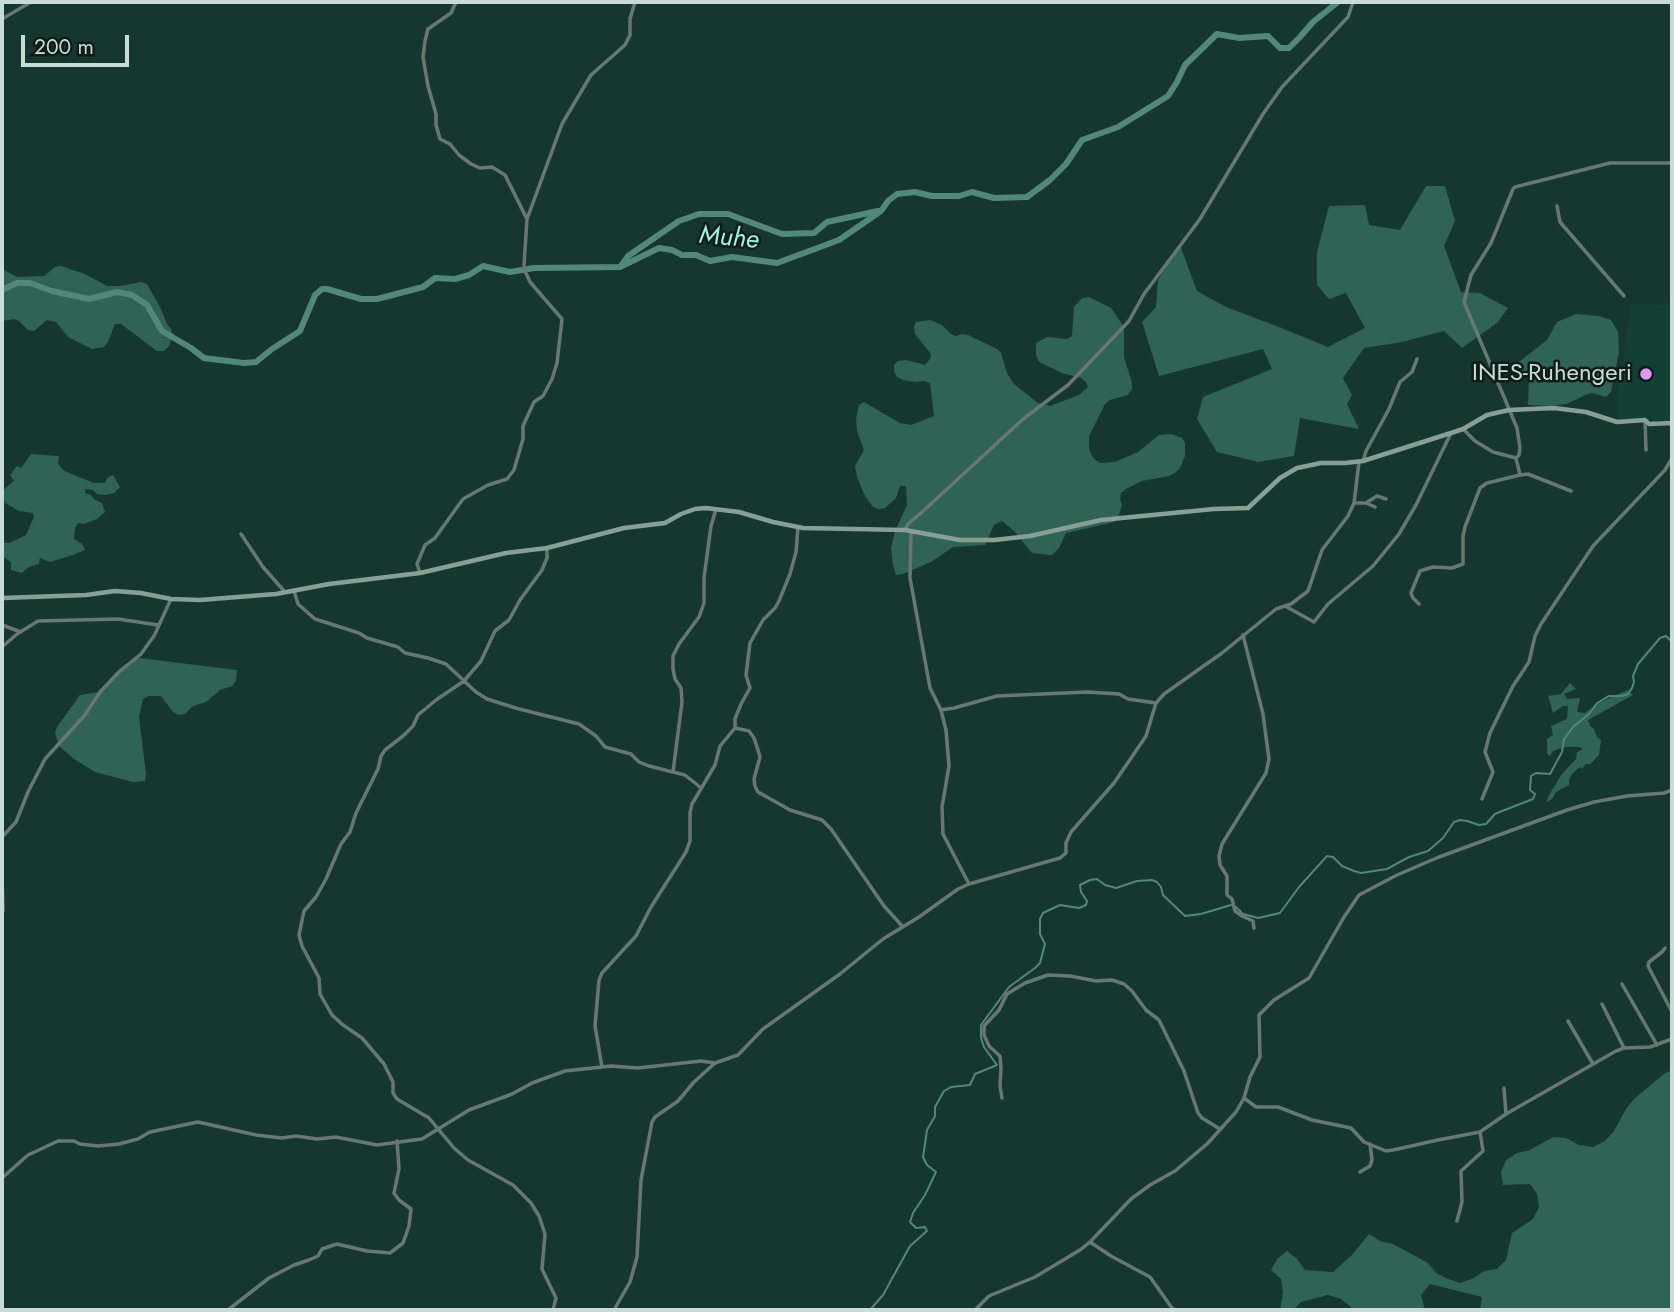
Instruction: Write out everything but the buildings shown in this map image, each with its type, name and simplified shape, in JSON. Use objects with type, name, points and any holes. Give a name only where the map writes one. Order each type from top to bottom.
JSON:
[{"type":"main road","points":[[2,598],[86,595],[115,590],[171,599],[200,600],[293,591],[419,573],[506,553],[547,548],[624,528],[665,523],[695,509],[740,512],[798,527],[908,531],[960,540],[1030,537],[1101,520],[1248,508],[1280,478],[1297,468],[1321,463],[1361,461],[1463,429],[1487,415],[1509,410],[1554,408],[1586,412],[1617,422],[1645,420],[1649,424],[1672,423]]},
{"type":"street","points":[[20,2],[20,9]]},
{"type":"street","points":[[2,19],[31,2]]},
{"type":"street","points":[[456,2],[451,13],[428,29],[423,57],[440,139],[450,144],[471,164],[492,167],[505,175],[527,219]]},
{"type":"street","points":[[419,573],[417,564],[425,545],[435,538],[463,499],[488,485],[507,479],[514,470],[523,439],[523,425],[534,402],[544,396],[552,379],[557,363],[562,319],[530,282],[526,271],[524,265],[527,219],[562,124],[591,75],[625,46],[630,34],[630,19],[635,2]]},
{"type":"street","points":[[970,884],[943,834],[942,807],[949,766],[946,730],[941,710],[930,688],[910,578],[908,524],[1022,421],[1068,385],[1129,321],[1144,294],[1200,219],[1263,114],[1282,87],[1348,17],[1353,2]]},
{"type":"street","points":[[1520,475],[1516,458],[1520,448],[1517,428],[1464,302],[1471,275],[1491,243],[1515,187],[1610,163],[1672,163]]},
{"type":"street","points":[[1558,206],[1560,222],[1624,296]]},
{"type":"street","points":[[614,1310],[630,1282],[637,1257],[641,1180],[655,1117],[678,1101],[715,1063],[738,1055],[763,1029],[840,974],[883,939],[958,889],[1060,858],[1066,853],[1066,843],[1071,832],[1114,783],[1146,736],[1156,703],[1164,694],[1223,653],[1276,609],[1308,591],[1323,547],[1348,516],[1354,503],[1361,461],[1400,382],[1412,372],[1417,359]]},
{"type":"street","points":[[1645,420],[1646,450]]},
{"type":"street","points":[[1463,429],[1475,441],[1493,452],[1516,458]]},
{"type":"street","points":[[1285,606],[1314,622],[1328,604],[1373,566],[1416,505],[1451,433]]},
{"type":"street","points":[[1482,799],[1493,772],[1485,752],[1490,733],[1529,662],[1535,636],[1541,624],[1594,546],[1665,470],[1672,458]]},
{"type":"street","points":[[1419,604],[1411,593],[1420,571],[1452,568],[1463,564],[1463,536],[1480,488],[1487,483],[1528,474],[1571,491]]},
{"type":"street","points":[[1366,503],[1377,496],[1386,499]]},
{"type":"street","points":[[1354,503],[1366,503],[1375,507]]},
{"type":"street","points":[[673,772],[682,702],[681,688],[675,679],[673,656],[705,604],[704,578],[716,509]]},
{"type":"street","points":[[602,1067],[595,1026],[599,980],[607,966],[636,936],[686,852],[690,841],[692,804],[715,765],[720,746],[735,728],[735,719],[750,688],[746,675],[750,643],[763,620],[779,601],[796,552],[798,527]]},
{"type":"street","points":[[241,534],[263,567],[285,592]]},
{"type":"street","points":[[547,548],[547,558],[542,570],[509,620],[495,631],[481,661],[464,681],[418,715],[413,726],[385,750],[326,878],[316,897],[304,911],[299,935],[302,946],[320,978],[320,994],[332,1015],[362,1038],[384,1064],[393,1082],[393,1093],[397,1099],[429,1118],[454,1148],[468,1160],[513,1185],[535,1209],[545,1234],[542,1269],[556,1298],[554,1310]]},
{"type":"street","points":[[293,591],[298,604],[315,619],[398,647],[405,653],[446,664],[487,699],[579,723],[605,747],[631,754],[639,762],[685,775],[700,787]]},
{"type":"street","points":[[2,837],[16,822],[45,758],[85,715],[100,692],[119,671],[141,654],[154,636],[171,599]]},
{"type":"street","points":[[2,647],[38,621],[118,619],[159,626]]},
{"type":"street","points":[[2,625],[20,632]]},
{"type":"street","points":[[1242,635],[1263,714],[1269,759],[1266,773],[1222,844],[1219,856],[1227,876],[1227,895],[1232,900],[1235,911],[1253,921],[1254,928]]},
{"type":"street","points":[[941,710],[997,696],[1087,692],[1119,694],[1128,699],[1156,703]]},
{"type":"street","points":[[735,728],[749,731],[754,738],[760,757],[754,779],[758,792],[790,810],[822,820],[903,927]]},
{"type":"street","points":[[975,1310],[989,1296],[1035,1277],[1090,1242],[1131,1199],[1175,1171],[1207,1144],[1236,1112],[1244,1098],[1260,1056],[1259,1015],[1274,1000],[1309,978],[1357,897],[1397,875],[1494,836],[1594,802],[1672,790]]},
{"type":"street","points":[[1494,830],[1494,836]]},
{"type":"street","points":[[2,874],[2,912]]},
{"type":"street","points":[[1665,948],[1649,962],[1648,967],[1672,1012]]},
{"type":"street","points":[[1002,1098],[1000,1056],[989,1046],[984,1035],[984,1026],[999,1010],[1007,993],[1048,975],[1112,981],[1124,984],[1132,990],[1146,1010],[1159,1020],[1184,1071],[1198,1113],[1220,1129]]},
{"type":"street","points":[[1622,984],[1657,1045]]},
{"type":"street","points":[[1602,1004],[1624,1048]]},
{"type":"street","points":[[1568,1021],[1593,1064]]},
{"type":"street","points":[[1244,1098],[1256,1107],[1282,1108],[1312,1121],[1351,1128],[1363,1141],[1386,1151],[1480,1132],[1607,1055],[1624,1048],[1647,1048],[1672,1039]]},
{"type":"street","points":[[2,1178],[28,1155],[58,1141],[98,1146],[138,1139],[150,1132],[198,1122],[282,1138],[336,1137],[377,1145],[422,1139],[469,1110],[565,1071],[602,1067],[650,1067],[701,1061],[715,1063]]},
{"type":"street","points":[[1504,1088],[1506,1114]]},
{"type":"street","points":[[1457,1221],[1462,1202],[1461,1171],[1483,1151],[1480,1132]]},
{"type":"street","points":[[228,1310],[269,1278],[285,1268],[310,1260],[322,1249],[337,1244],[390,1253],[403,1243],[411,1209],[394,1193],[399,1170],[397,1141]]},
{"type":"street","points":[[1360,1172],[1370,1166],[1370,1144]]},
{"type":"street","points":[[1090,1242],[1150,1277],[1176,1310]]},
{"type":"shaded area","points":[[1426,186],[1445,186],[1455,221],[1444,246],[1461,292],[1480,293],[1508,308],[1497,323],[1462,348],[1444,331],[1364,348],[1343,378],[1352,395],[1347,404],[1359,429],[1300,418],[1294,456],[1258,462],[1217,452],[1197,419],[1203,397],[1272,369],[1263,349],[1159,376],[1142,322],[1156,307],[1158,280],[1180,245],[1197,291],[1226,307],[1328,347],[1365,328],[1346,293],[1329,299],[1317,285],[1317,252],[1329,206],[1365,205],[1369,225],[1400,230]]},
{"type":"shaded area","points":[[61,266],[85,274],[107,286],[141,282],[147,284],[171,329],[173,335],[169,346],[164,351],[157,351],[121,324],[115,324],[104,347],[92,349],[68,337],[56,322],[47,320],[34,331],[28,330],[14,319],[2,321],[2,269],[17,277],[44,276],[55,267]]},
{"type":"shaded area","points":[[1089,297],[1111,308],[1122,324],[1124,357],[1132,383],[1128,395],[1105,404],[1089,436],[1091,454],[1101,463],[1115,462],[1138,452],[1159,435],[1171,434],[1182,438],[1185,443],[1185,456],[1180,468],[1169,476],[1142,481],[1126,489],[1121,493],[1122,505],[1114,522],[1066,533],[1059,548],[1052,555],[1032,553],[1002,521],[994,525],[985,545],[953,547],[931,562],[896,575],[891,548],[895,531],[907,505],[906,486],[900,486],[896,498],[885,508],[873,507],[857,477],[855,466],[864,450],[857,431],[856,418],[859,405],[864,402],[900,423],[911,425],[934,416],[930,383],[903,380],[897,377],[894,371],[894,365],[898,361],[906,360],[925,365],[930,359],[931,354],[915,334],[916,322],[930,320],[942,325],[951,334],[968,335],[997,349],[1014,384],[1038,403],[1050,406],[1079,395],[1088,387],[1081,378],[1039,362],[1036,343],[1047,337],[1067,339],[1072,336],[1074,307],[1082,298]]},
{"type":"shaded area","name":"INES-Ruhengeri","points":[[1672,302],[1672,420],[1618,418],[1618,393],[1631,303],[1661,305]]},
{"type":"shaded area","points":[[1576,314],[1611,320],[1618,332],[1619,352],[1611,392],[1606,397],[1592,393],[1567,404],[1528,405],[1529,377],[1515,365],[1547,340],[1557,322]]},
{"type":"shaded area","points":[[31,454],[59,456],[58,464],[64,471],[94,483],[105,483],[107,478],[113,475],[120,487],[114,493],[106,495],[85,489],[85,493],[102,503],[105,512],[97,519],[84,524],[78,523],[75,528],[74,539],[82,544],[85,550],[50,562],[40,558],[39,564],[22,573],[11,570],[11,562],[2,558],[2,542],[9,543],[26,535],[34,517],[33,513],[19,511],[5,503],[2,491],[14,481],[10,475],[17,466],[21,468]]},
{"type":"shaded area","points":[[139,658],[237,670],[236,681],[232,686],[220,690],[206,702],[193,706],[185,714],[178,715],[173,712],[161,696],[143,699],[139,717],[146,774],[145,781],[133,782],[95,772],[74,759],[59,746],[55,733],[80,695],[99,692],[116,672]]},
{"type":"shaded area","points":[[1570,683],[1576,689],[1564,694],[1567,699],[1580,698],[1577,712],[1585,713],[1598,703],[1628,690],[1633,695],[1588,720],[1601,740],[1599,755],[1590,764],[1573,773],[1569,785],[1556,792],[1546,803],[1562,774],[1576,759],[1577,752],[1583,749],[1564,747],[1553,751],[1550,756],[1547,754],[1547,739],[1553,735],[1551,726],[1567,719],[1568,706],[1563,706],[1553,713],[1548,696],[1561,694]]},
{"type":"shaded area","points":[[1672,1070],[1672,1310],[1480,1310],[1482,1297],[1430,1284],[1421,1295],[1425,1310],[1352,1310],[1341,1299],[1328,1295],[1301,1302],[1293,1310],[1280,1310],[1283,1292],[1281,1279],[1271,1270],[1277,1259],[1287,1251],[1305,1270],[1333,1272],[1352,1255],[1369,1234],[1428,1263],[1436,1273],[1460,1283],[1484,1271],[1497,1269],[1506,1260],[1512,1233],[1533,1219],[1539,1207],[1537,1194],[1530,1184],[1503,1185],[1501,1172],[1506,1160],[1553,1137],[1566,1138],[1579,1145],[1593,1147],[1605,1141],[1634,1099]]},
{"type":"waterway","name":"Muhe","points":[[2,290],[17,283],[30,283],[89,299],[117,292],[132,295],[147,305],[162,331],[204,358],[244,363],[256,362],[300,331],[315,295],[322,289],[361,299],[377,299],[423,287],[435,278],[455,279],[469,275],[483,266],[510,272],[534,268],[620,267],[659,248],[682,255],[696,255],[710,261],[732,257],[777,263],[839,240],[881,211],[897,194],[915,192],[932,196],[959,196],[972,192],[994,198],[1027,197],[1066,164],[1082,140],[1118,127],[1168,96],[1185,65],[1217,34],[1239,38],[1268,36],[1280,48],[1289,48],[1313,22],[1338,2]]},
{"type":"waterway","points":[[621,266],[628,256],[679,221],[699,214],[728,214],[782,234],[814,233],[827,222],[878,211]]},
{"type":"waterway","points":[[1236,907],[1243,914],[1258,918],[1280,913],[1327,856],[1333,857],[1342,866],[1361,873],[1387,869],[1409,857],[1428,851],[1443,838],[1454,822],[1460,820],[1486,824],[1495,814],[1533,799],[1535,794],[1530,790],[1531,776],[1536,773],[1550,774],[1562,752],[1564,739],[1573,727],[1589,714],[1597,703],[1609,696],[1628,694],[1638,664],[1660,638],[1666,636],[1672,642]]},
{"type":"waterway","points":[[870,1310],[883,1295],[910,1246],[927,1231],[925,1227],[916,1228],[910,1222],[936,1172],[927,1165],[923,1157],[927,1130],[935,1116],[935,1107],[944,1091],[951,1087],[970,1085],[975,1074],[997,1065],[984,1047],[981,1025],[1009,987],[1040,963],[1045,944],[1040,934],[1040,919],[1043,913],[1060,905],[1079,908],[1086,905],[1087,901],[1080,885],[1097,879],[1116,888],[1137,881],[1157,882],[1163,895],[1185,916],[1231,905]]},
{"type":"place","name":"INES-Ruhengeri","points":[[1646,374]]}]
